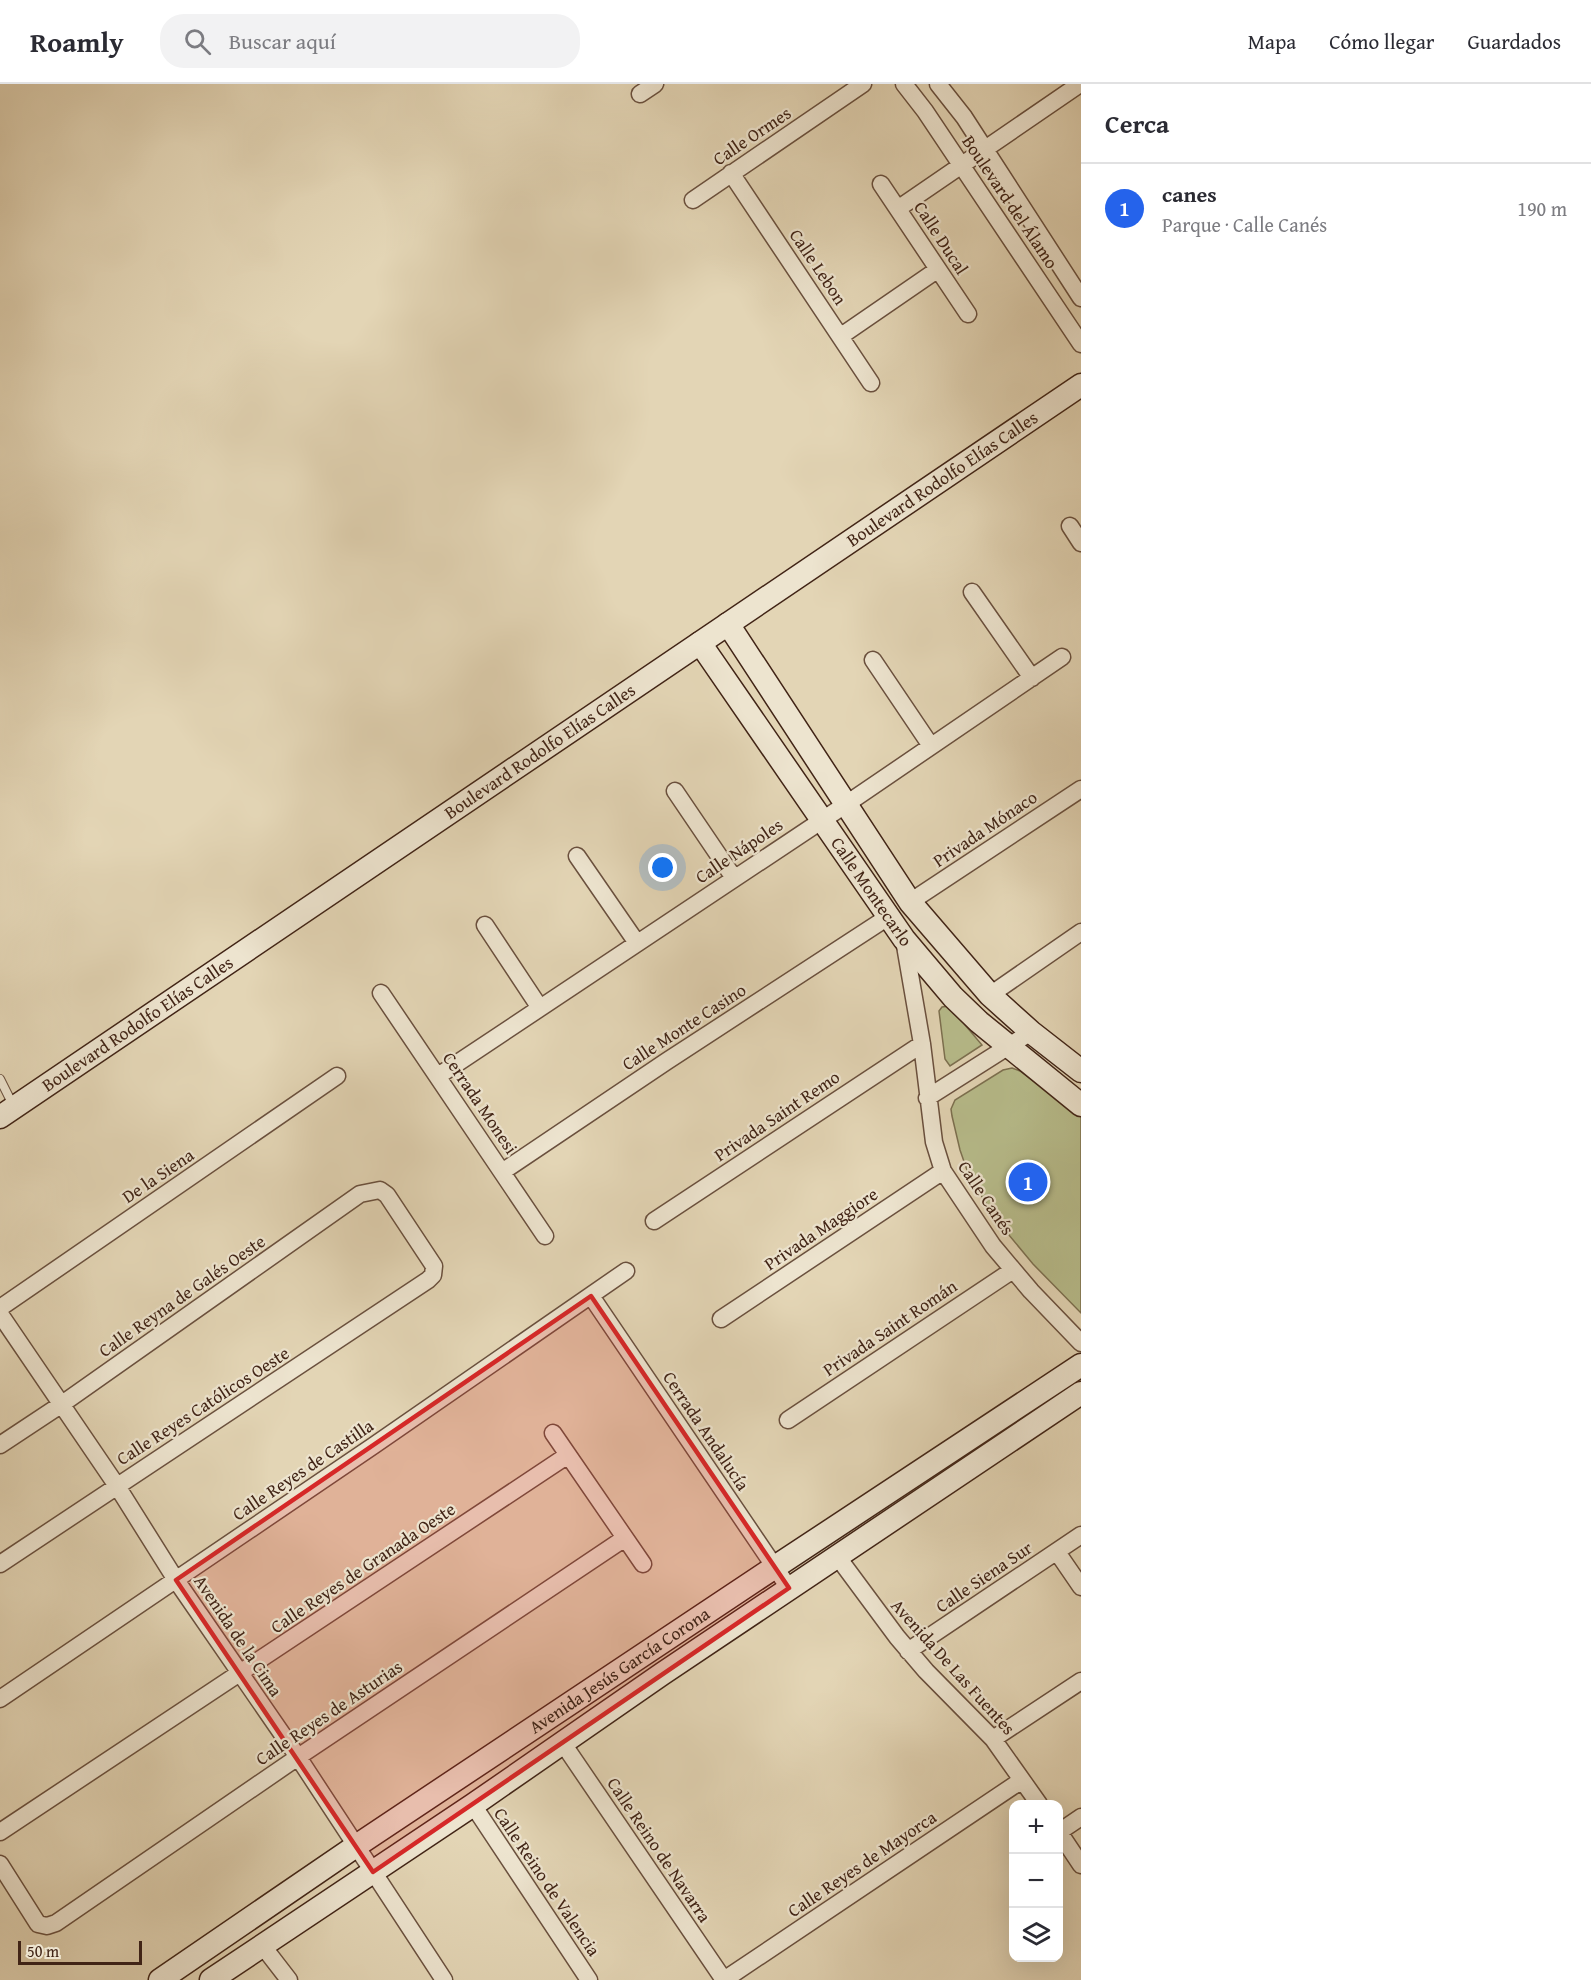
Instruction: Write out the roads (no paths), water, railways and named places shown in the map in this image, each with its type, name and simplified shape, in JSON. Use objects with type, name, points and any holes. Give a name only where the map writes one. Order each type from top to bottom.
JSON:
[{"type":"street","points":[[640,94],[655,84]]},
{"type":"street","name":"Calle Ormes","points":[[693,200],[863,84]]},
{"type":"street","name":"Boulevard del Álamo","points":[[904,84],[925,111],[1081,344]]},
{"type":"street","name":"Boulevard del Álamo","points":[[938,84],[964,117],[1081,298]]},
{"type":"street","points":[[899,208],[1080,84]]},
{"type":"street","name":"Calle Lebon","points":[[731,173],[871,383]]},
{"type":"street","name":"Calle Ducal","points":[[881,184],[968,314]]},
{"type":"street","points":[[841,336],[937,270]]},
{"type":"street","name":"Boulevard Rodolfo Elías Calles","points":[[7,1112],[1081,385]]},
{"type":"street","points":[[1070,526],[1081,543]]},
{"type":"street","points":[[972,592],[1032,678]]},
{"type":"street","name":"Calle Montecarlo","points":[[728,624],[910,902],[990,995],[1031,1032],[1081,1071]]},
{"type":"street","name":"Calle Montecarlo","points":[[700,644],[904,939],[953,997],[1009,1047],[1081,1105]]},
{"type":"street","name":"Calle Nápoles","points":[[438,1076],[845,805],[1062,657]]},
{"type":"street","points":[[873,660],[931,746]]},
{"type":"street","name":"Privada Mónaco","points":[[910,902],[1081,789]]},
{"type":"street","points":[[675,791],[734,878]]},
{"type":"street","points":[[577,856],[637,943]]},
{"type":"street","name":"Calle Monte Casino","points":[[502,1172],[888,917]]},
{"type":"street","points":[[485,925],[540,1008]]},
{"type":"street","points":[[990,995],[1081,932]]},
{"type":"street","name":"Calle Canés","points":[[904,939],[922,1044],[933,1142],[943,1171],[993,1246],[1048,1310],[1081,1343]]},
{"type":"street","name":"Cerrada Monesi","points":[[381,993],[545,1236]]},
{"type":"street","points":[[927,1098],[1031,1032]]},
{"type":"street","name":"Privada Saint Remo","points":[[654,1221],[922,1044]]},
{"type":"street","name":"De la Siena","points":[[0,1308],[337,1076]]},
{"type":"street","name":"Privada Maggiore","points":[[721,1319],[943,1171]]},
{"type":"street","name":"Calle Reyna de Galés Oeste","points":[[0,1445],[62,1404],[360,1194],[380,1190],[387,1195]]},
{"type":"street","name":"Calle Reyes Católicos Oeste","points":[[0,1564],[428,1280],[433,1275],[434,1266],[387,1195]]},
{"type":"street","name":"Calle Reyes de Castilla","points":[[0,1699],[626,1270]]},
{"type":"street","name":"Privada Saint Román","points":[[788,1419],[1013,1270]]},
{"type":"street","name":"Cerrada Andalucía","points":[[591,1296],[789,1588]]},
{"type":"street","name":"Avenida de la Cima","points":[[0,1314],[117,1486],[176,1580],[298,1757],[444,1980]]},
{"type":"street","name":"Avenida Jesús García Corona","points":[[160,1980],[356,1846],[1081,1365]]},
{"type":"street","name":"Avenida Jesús García Corona","points":[[211,1980],[1081,1393]]},
{"type":"street","points":[[553,1433],[643,1564]]},
{"type":"street","name":"Calle Reyes de Granada Oeste","points":[[0,1832],[568,1455]]},
{"type":"street","name":"Calle Siena Sur","points":[[908,1651],[1081,1535]]},
{"type":"street","name":"Calle Reyes de Asturias","points":[[0,1864],[38,1923],[47,1926],[56,1923],[298,1757],[625,1538]]},
{"type":"street","points":[[1057,1552],[1081,1587]]},
{"type":"street","name":"Avenida De Las Fuentes","points":[[837,1556],[908,1651],[993,1739],[1036,1800]]},
{"type":"street","points":[[993,1739],[1081,1681]]},
{"type":"street","name":"Calle Reino de Navarra","points":[[562,1742],[724,1980]]},
{"type":"street","name":"Calle Reyes de Mayorca","points":[[724,1980],[1022,1780]]},
{"type":"street","name":"Calle Reino de Valencia","points":[[473,1804],[589,1980]]},
{"type":"street","points":[[1063,1829],[1081,1817]]},
{"type":"street","points":[[1063,1838],[1081,1865]]},
{"type":"street","points":[[262,1945],[289,1980]]},
{"type":"lane","points":[[0,1079],[7,1112]]},
{"type":"place","name":"canes","points":[[1028,1182]]}]
